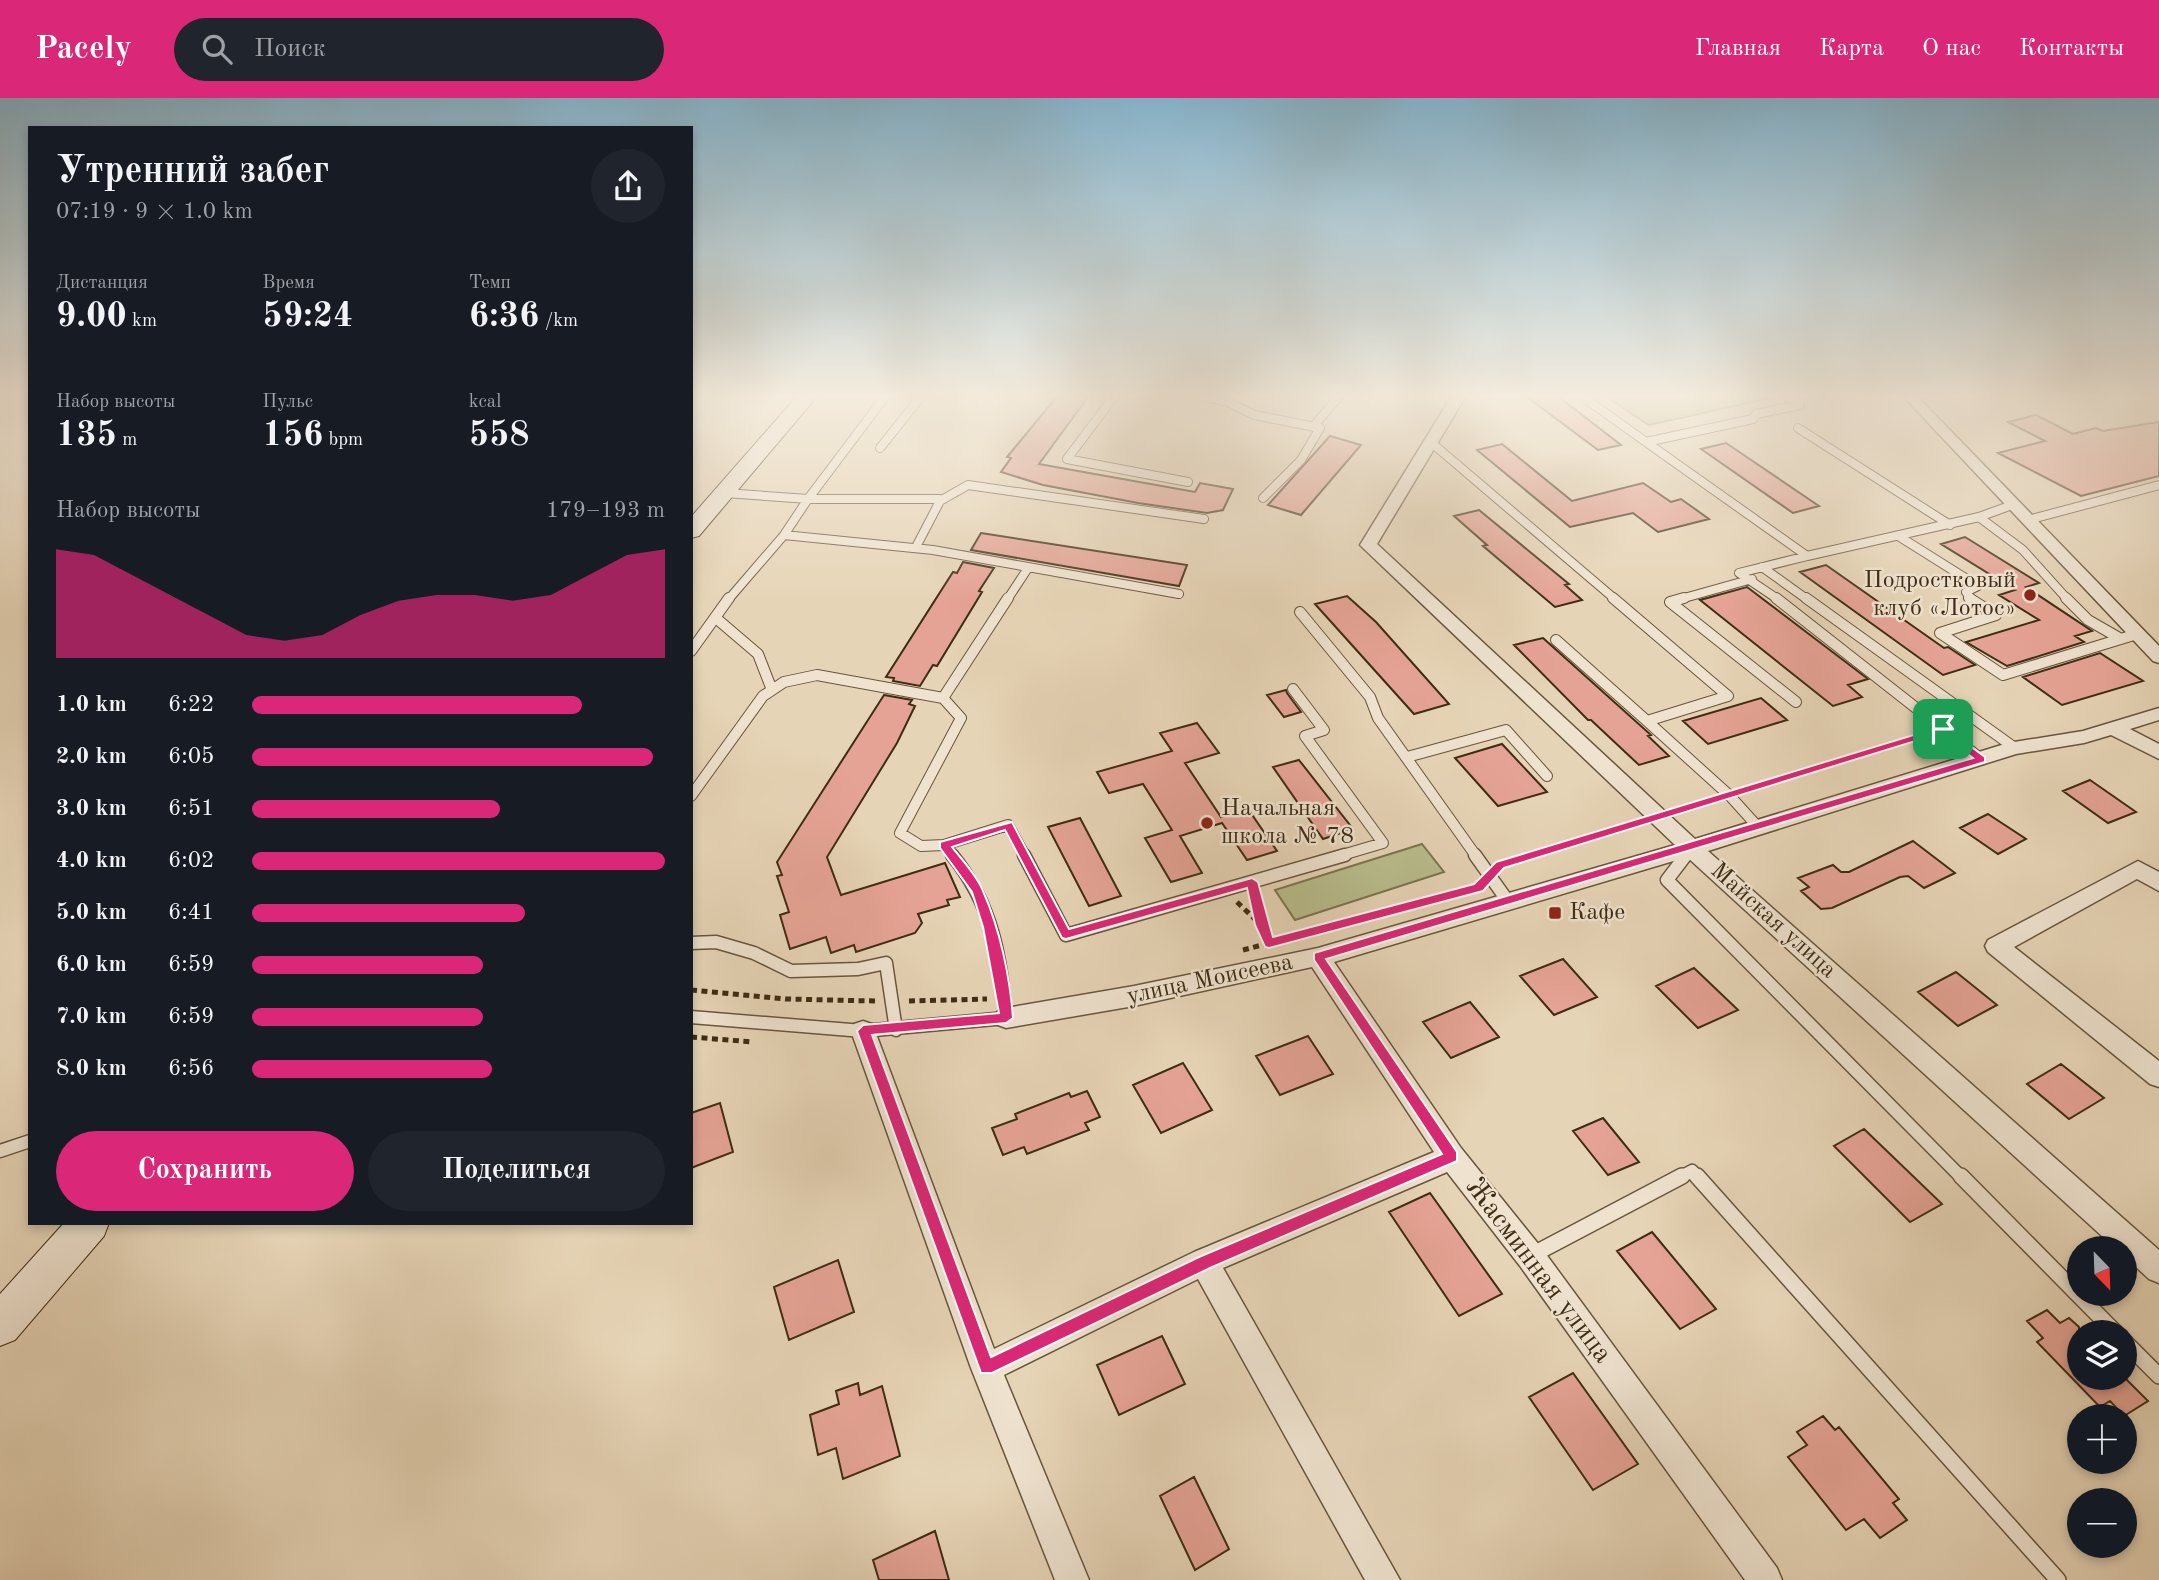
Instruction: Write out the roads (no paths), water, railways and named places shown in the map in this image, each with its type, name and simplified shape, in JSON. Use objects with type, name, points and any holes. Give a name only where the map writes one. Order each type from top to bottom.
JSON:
[{"type":"main road","points":[[693,529],[751,463]]},
{"type":"main road","points":[[0,1325],[88,1225]]},
{"type":"street","name":"Майская улица","points":[[1421,463],[1368,545],[1660,816],[1691,848],[2159,1269]]},
{"type":"street","points":[[1972,463],[2028,520],[2129,637],[2159,657]]},
{"type":"street","name":"улица Моисеева","points":[[1006,1018],[1134,996],[1318,957],[1691,848],[2015,748],[2084,737],[2159,714]]},
{"type":"street","points":[[2112,728],[2159,752]]},
{"type":"street","points":[[2159,883],[2138,869],[1996,946],[2159,1076]]},
{"type":"street","name":"Жасминная улица","points":[[1318,957],[1452,1157],[1530,1256],[1765,1580]]},
{"type":"street","points":[[863,1031],[986,1368],[1072,1580]]},
{"type":"street","points":[[986,1368],[1204,1262],[1452,1157]]},
{"type":"street","points":[[1204,1262],[1383,1580]]},
{"type":"lane","points":[[693,649],[717,619],[734,590],[784,536],[835,463]]},
{"type":"lane","points":[[1089,463],[1188,482]]},
{"type":"lane","points":[[1264,498],[1298,463]]},
{"type":"lane","points":[[1455,463],[1728,696],[1647,721]]},
{"type":"lane","points":[[1676,463],[1807,556]]},
{"type":"lane","points":[[1853,463],[1950,525]]},
{"type":"lane","points":[[916,547],[939,499],[956,488],[982,485],[1204,519]]},
{"type":"lane","points":[[2028,520],[2159,485]]},
{"type":"lane","points":[[725,493],[808,499],[939,499]]},
{"type":"lane","points":[[1981,760],[1752,579],[1739,573],[1950,525],[2012,505]]},
{"type":"lane","points":[[1979,517],[2004,530],[2046,572],[2085,618],[2129,637]]},
{"type":"lane","points":[[784,536],[839,537],[916,547],[1179,594]]},
{"type":"lane","points":[[1900,537],[1978,586],[1966,592],[1969,598],[1996,615],[1940,633],[2003,675],[2129,637]]},
{"type":"lane","points":[[1762,567],[2015,748]]},
{"type":"lane","points":[[943,698],[1028,568]]},
{"type":"lane","points":[[1752,579],[1670,601],[1796,702]]},
{"type":"lane","points":[[1300,612],[1370,696],[1378,718],[1507,900]]},
{"type":"lane","points":[[717,619],[755,646],[764,662],[772,690]]},
{"type":"lane","points":[[1556,639],[1730,796],[1758,827]]},
{"type":"lane","points":[[693,793],[763,696],[784,682],[817,675],[943,698],[961,718],[900,833],[922,846],[944,845],[1008,825],[1066,935],[1226,891],[1382,843],[1305,736],[1324,730],[1293,689]]},
{"type":"lane","points":[[1407,757],[1506,730],[1547,776]]},
{"type":"lane","points":[[944,845],[977,890],[1000,974],[1006,1018]]},
{"type":"lane","points":[[1691,848],[1667,880],[2103,1320]]},
{"type":"lane","points":[[693,943],[716,942],[754,953],[791,971],[858,969],[887,964],[896,1030]]},
{"type":"lane","name":"улица Моисеева","points":[[693,1017],[863,1031],[1006,1018]]},
{"type":"lane","points":[[0,1151],[28,1142]]},
{"type":"lane","points":[[1530,1256],[1692,1171],[2058,1580]]},
{"type":"lane","points":[[2137,1354],[2159,1376]]},
{"type":"place","name":"Подростковый клуб «Лотос»","points":[[2030,595]]},
{"type":"place","name":"Начальная школа № 78","points":[[1207,823]]},
{"type":"place","name":"Кафе","points":[[1555,913]]}]
